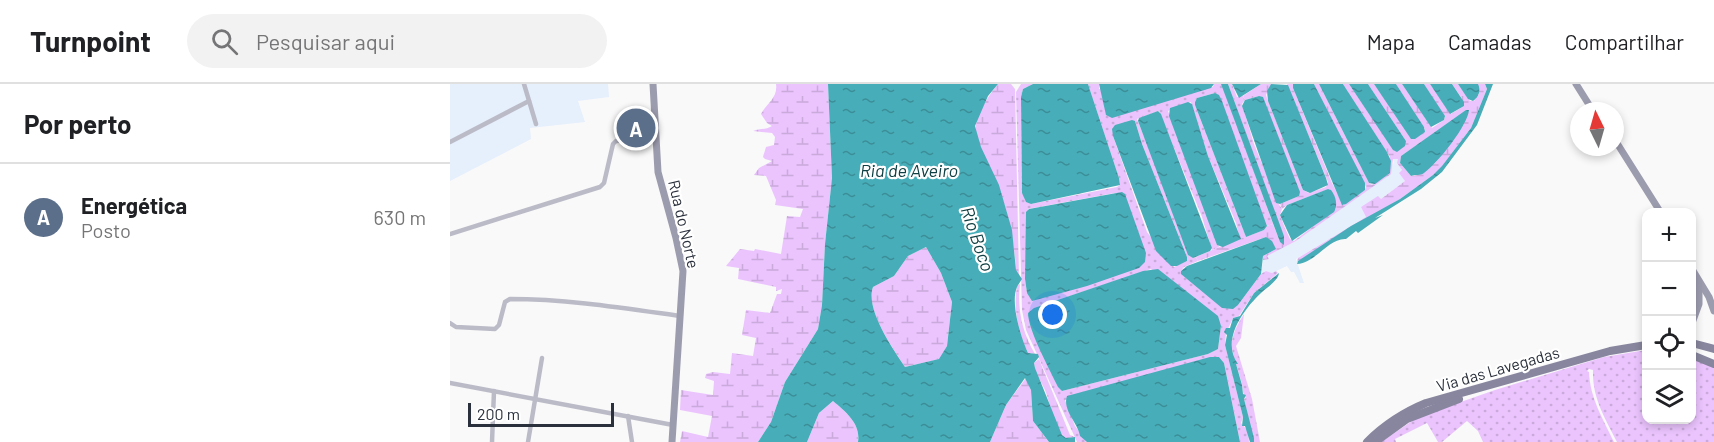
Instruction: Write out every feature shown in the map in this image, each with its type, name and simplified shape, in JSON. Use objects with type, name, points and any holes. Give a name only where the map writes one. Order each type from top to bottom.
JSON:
[{"type":"main road","name":"Rua do Norte","points":[[653,84],[661,186],[682,259],[683,271],[672,442]]},
{"type":"main road","points":[[1578,84],[1589,102]]},
{"type":"main road","points":[[1624,155],[1656,208]]},
{"type":"main road","points":[[1622,156],[1656,208]]},
{"type":"main road","points":[[1696,270],[1714,299]]},
{"type":"main road","points":[[1696,276],[1714,310]]},
{"type":"main road","points":[[1695,316],[1699,304],[1699,281]]},
{"type":"main road","points":[[1696,345],[1714,349]]},
{"type":"main road","name":"Via das Lavegadas","points":[[1372,441],[1425,410],[1608,353],[1642,348]]},
{"type":"main road","name":"Via das Lavegadas","points":[[1372,441],[1411,409],[1426,403],[1610,351],[1642,348]]},
{"type":"main road","points":[[1696,357],[1714,364]]},
{"type":"street","points":[[524,84],[536,124]]},
{"type":"street","points":[[450,142],[529,100]]},
{"type":"street","points":[[450,234],[600,187],[604,183],[613,144],[616,141],[656,138]]},
{"type":"street","points":[[450,323],[456,327],[495,329],[500,325],[505,302],[510,299],[586,303],[680,316]]},
{"type":"street","points":[[528,442],[542,358]]},
{"type":"street","points":[[450,383],[673,425]]},
{"type":"street","points":[[492,442],[494,391]]},
{"type":"street","points":[[628,416],[632,442]]},
{"type":"shaded area","points":[[450,84],[608,84],[609,97],[578,101],[585,122],[530,128],[531,139],[450,181]]},
{"type":"shaded area","points":[[1393,159],[1398,159],[1405,181],[1381,199],[1361,207],[1366,217],[1296,259],[1304,283],[1300,283],[1294,272],[1291,272],[1287,266],[1272,273],[1266,271],[1261,274],[1263,260],[1266,260],[1267,256],[1296,241],[1337,212],[1394,163]]},
{"type":"green space","points":[[776,84],[828,84],[832,178],[818,329],[785,382],[771,422],[758,442],[680,442],[682,431],[708,437],[712,416],[680,410],[681,390],[713,395],[714,381],[705,378],[706,374],[713,372],[730,374],[732,353],[753,356],[756,338],[742,335],[746,310],[770,313],[777,294],[781,294],[782,289],[776,291],[776,287],[738,279],[739,268],[726,266],[740,249],[754,251],[755,249],[781,254],[787,216],[800,217],[803,209],[775,205],[776,200],[766,176],[754,175],[759,168],[772,161],[763,157],[766,147],[774,145],[775,137],[772,133],[753,131],[772,126],[761,114],[774,97]]},
{"type":"green space","points":[[998,84],[1011,84],[1015,89],[1019,276],[1016,271],[1007,214],[976,132],[979,113]]},
{"type":"green space","points":[[1021,84],[1033,84],[1023,89],[1021,97],[1022,193],[1031,204],[1120,185],[1088,84],[1099,84],[1099,89],[1213,87],[1214,84],[1221,84],[1224,87],[1273,224],[1267,226],[1215,93],[1197,98],[1195,105],[1246,237],[1240,240],[1236,223],[1208,156],[1191,102],[1168,111],[1219,247],[1212,250],[1202,217],[1159,111],[1137,119],[1193,258],[1196,257],[1198,261],[1184,267],[1181,271],[1238,305],[1261,274],[1266,271],[1278,273],[1254,293],[1239,316],[1233,318],[1226,333],[1225,345],[1243,417],[1241,423],[1248,431],[1249,442],[1240,442],[1224,363],[1216,357],[1065,400],[1075,426],[1087,442],[1077,442],[1026,330],[1022,310],[1016,92]],"holes":[[[1135,121],[1187,257],[1187,261],[1174,267],[1147,232],[1113,136]],[[1115,193],[1027,293],[1025,279],[1028,209]],[[1151,269],[1221,326],[1218,349],[1208,354],[1062,391],[1042,351],[1034,308]]]},
{"type":"green space","points":[[1228,84],[1232,84],[1237,97],[1243,96],[1245,100],[1242,104],[1254,144],[1282,209],[1280,215],[1285,228],[1281,230]]},
{"type":"green space","points":[[1261,84],[1271,84],[1266,95],[1268,101],[1303,190],[1309,193],[1326,187],[1328,182],[1287,84],[1293,84],[1343,205],[1366,187],[1314,84],[1319,84],[1372,185],[1390,173],[1390,157],[1343,84],[1349,84],[1395,151],[1406,141],[1368,84],[1374,84],[1413,139],[1425,129],[1396,84],[1402,84],[1432,128],[1445,117],[1424,84],[1430,84],[1451,114],[1464,106],[1452,84],[1458,84],[1470,101],[1474,101],[1479,94],[1478,84],[1485,84],[1487,89],[1471,128],[1440,169],[1400,199],[1297,262],[1298,258],[1366,217],[1361,207],[1378,196],[1381,199],[1405,181],[1399,173],[1402,170],[1397,163],[1398,159],[1393,159],[1391,174],[1296,241],[1267,256],[1269,259],[1263,260],[1263,256],[1274,250],[1266,237],[1198,261],[1196,257],[1264,230],[1273,224],[1280,242],[1284,236],[1281,230],[1285,228],[1290,239],[1294,241],[1336,209],[1333,193],[1329,189],[1282,209],[1280,204],[1299,196],[1259,96],[1245,100],[1243,96]],"holes":[[[1465,112],[1464,124],[1435,163],[1418,175],[1411,176],[1400,163],[1401,156]]]},
{"type":"green space","points":[[926,247],[941,273],[952,302],[947,346],[940,359],[905,367],[876,317],[873,307],[873,287],[894,276],[908,256]]},
{"type":"green space","points":[[1020,284],[1019,302],[1022,320],[1035,354],[1028,353],[1019,328],[1016,303],[1017,286]]},
{"type":"green space","points":[[1244,314],[1241,338],[1236,346],[1252,399],[1260,442],[1254,442],[1244,399],[1246,398],[1232,349],[1234,334]]},
{"type":"green space","points":[[1642,351],[1642,424],[1696,424],[1696,359],[1714,366],[1714,442],[1617,442],[1600,408],[1593,380],[1593,370],[1589,369],[1587,371],[1594,400],[1614,442],[1483,442],[1478,431],[1467,421],[1442,442],[1438,442],[1427,423],[1395,439],[1396,442],[1381,442],[1418,417],[1495,390],[1604,357]]},
{"type":"green space","points":[[1039,359],[1070,435],[1075,437],[1066,438],[1055,423],[1034,363]]},
{"type":"green space","points":[[1026,378],[1031,390],[1033,421],[1049,442],[990,442],[1006,405]]},
{"type":"green space","points":[[833,401],[855,424],[858,442],[807,442],[819,413]]},
{"type":"water","name":"Ria de Aveiro","points":[[828,84],[998,84],[988,96],[975,126],[981,147],[999,185],[1012,230],[1016,270],[1022,279],[1017,287],[1015,302],[1022,339],[1028,353],[1038,354],[1039,357],[1034,363],[1035,368],[1062,435],[1066,438],[1075,437],[1075,442],[1049,442],[1033,421],[1031,390],[1025,378],[1006,405],[990,442],[858,442],[855,424],[833,401],[819,413],[807,442],[758,442],[771,422],[785,382],[818,329],[832,178]],"holes":[[[926,247],[941,273],[952,302],[947,346],[939,359],[905,367],[887,340],[876,317],[873,306],[873,287],[894,276],[908,256]]]},
{"type":"water","points":[[1033,84],[1088,84],[1120,185],[1031,204],[1026,202],[1022,193],[1021,97],[1023,89]]},
{"type":"water","points":[[1099,84],[1214,84],[1211,88],[1112,118],[1106,115]]},
{"type":"water","points":[[1221,84],[1228,84],[1284,236],[1284,245],[1280,242]]},
{"type":"water","points":[[1232,84],[1261,84],[1239,98]]},
{"type":"water","points":[[1271,84],[1288,85],[1328,185],[1310,193],[1303,190],[1268,101],[1267,91]]},
{"type":"water","points":[[1293,84],[1314,84],[1365,183],[1365,190],[1346,204],[1342,205]]},
{"type":"water","points":[[1319,84],[1343,84],[1387,152],[1391,161],[1390,173],[1375,184],[1369,183]]},
{"type":"water","points":[[1349,84],[1368,84],[1406,141],[1405,146],[1397,152],[1393,150]]},
{"type":"water","points":[[1374,84],[1396,84],[1425,132],[1411,139]]},
{"type":"water","points":[[1402,84],[1424,84],[1445,116],[1444,120],[1431,127]]},
{"type":"water","points":[[1430,84],[1452,84],[1464,102],[1464,106],[1450,114]]},
{"type":"water","points":[[1458,84],[1478,84],[1477,98],[1473,101],[1468,99]]},
{"type":"water","points":[[1485,84],[1493,84],[1477,125],[1442,172],[1421,189],[1375,218],[1383,215],[1358,233],[1356,231],[1346,239],[1333,242],[1310,260],[1297,264],[1298,261],[1351,226],[1400,199],[1433,175],[1471,128],[1487,89]]},
{"type":"water","points":[[1215,93],[1222,101],[1267,226],[1264,230],[1246,237],[1195,105],[1197,98]]},
{"type":"water","points":[[1263,97],[1300,192],[1299,196],[1280,204],[1276,203],[1242,106],[1245,100]]},
{"type":"water","points":[[1188,102],[1192,104],[1208,156],[1241,239],[1223,247],[1217,245],[1169,116],[1170,108]]},
{"type":"water","points":[[1469,110],[1464,125],[1444,153],[1424,173],[1411,176],[1400,163],[1401,156]]},
{"type":"water","points":[[1158,111],[1212,248],[1193,258],[1188,255],[1138,121],[1139,118]]},
{"type":"water","points":[[1135,121],[1187,257],[1187,261],[1177,266],[1171,266],[1156,251],[1113,136],[1112,129],[1115,125]]},
{"type":"water","points":[[1328,189],[1335,198],[1334,212],[1292,241],[1280,215],[1287,205]]},
{"type":"water","points":[[1122,192],[1125,194],[1146,253],[1145,262],[1139,268],[1087,286],[1032,301],[1027,293],[1025,279],[1026,212],[1029,209]]},
{"type":"water","points":[[1266,237],[1272,241],[1276,249],[1263,256],[1261,274],[1233,309],[1222,308],[1181,274],[1187,266]]},
{"type":"water","points":[[1158,269],[1218,316],[1221,326],[1218,349],[1208,354],[1062,391],[1040,350],[1028,313],[1034,308],[1143,271]]},
{"type":"water","points":[[1279,273],[1247,308],[1233,336],[1233,355],[1238,364],[1236,364],[1243,394],[1246,395],[1244,399],[1254,438],[1254,442],[1250,442],[1245,426],[1242,426],[1243,417],[1225,345],[1227,335],[1224,332],[1226,328],[1230,328],[1233,318],[1240,316],[1254,293]]},
{"type":"water","points":[[1210,357],[1219,357],[1224,363],[1240,442],[1087,442],[1080,436],[1068,411],[1067,396]]},
{"type":"place","name":"Energética","points":[[636,128]]},
{"type":"water label","name":"Rio Boco","points":[[977,239]]}]
